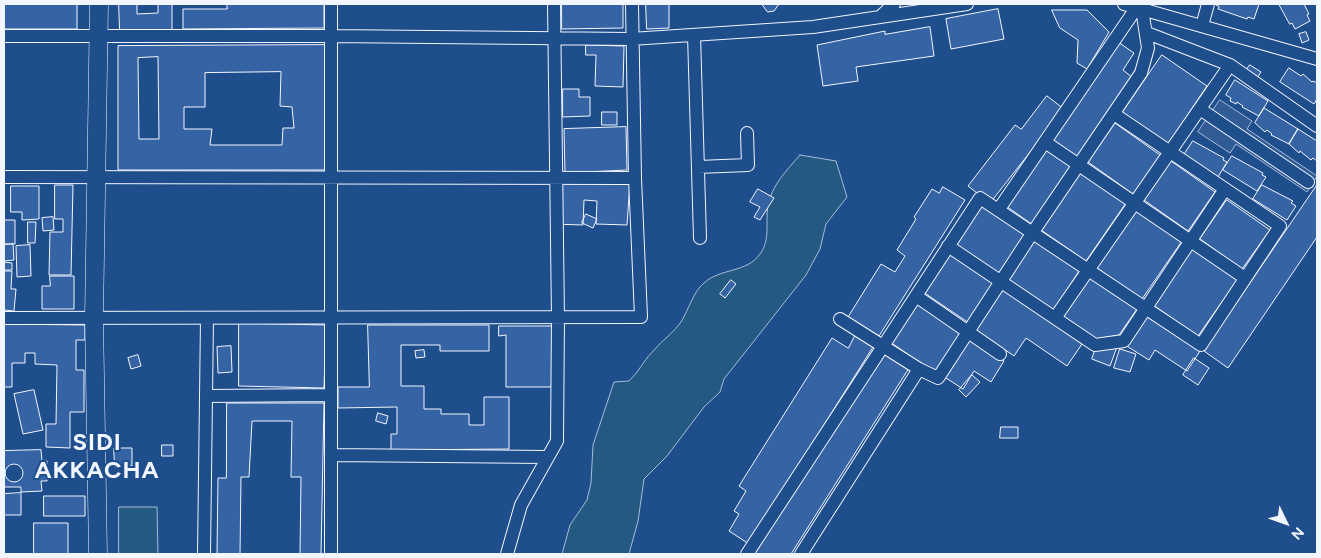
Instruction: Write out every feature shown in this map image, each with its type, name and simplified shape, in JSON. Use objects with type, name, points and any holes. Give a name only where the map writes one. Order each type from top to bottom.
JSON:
[{"type":"main road","points":[[98,554],[94,318],[100,36],[99,4]]},
{"type":"street","points":[[331,4],[331,554]]},
{"type":"street","points":[[507,554],[521,505],[557,441],[558,318],[554,4]]},
{"type":"street","points":[[4,318],[641,317],[631,39],[632,4]]},
{"type":"street","points":[[880,17],[894,4]]},
{"type":"street","points":[[4,36],[331,36],[631,39],[813,27],[967,4]]},
{"type":"street","points":[[1124,4],[1317,59]]},
{"type":"street","points":[[1202,26],[1208,4]]},
{"type":"street","points":[[840,319],[919,369],[938,378],[1033,232],[1142,73],[1148,48],[1147,33],[1139,8]]},
{"type":"street","points":[[998,209],[1139,8]]},
{"type":"street","points":[[1147,33],[1230,65],[1317,126]]},
{"type":"street","points":[[694,35],[700,238]]},
{"type":"street","points":[[1055,318],[1134,201],[1230,65]]},
{"type":"street","points":[[1200,109],[1308,182]]},
{"type":"street","points":[[747,554],[980,198],[1201,345],[1280,226],[1114,114]]},
{"type":"street","points":[[698,167],[748,165],[747,133]]},
{"type":"street","points":[[1045,142],[1246,278]]},
{"type":"street","points":[[4,177],[635,178]]},
{"type":"street","points":[[948,246],[1095,345],[1124,341],[1225,189]]},
{"type":"street","points":[[916,296],[1000,354]]},
{"type":"street","points":[[204,554],[207,318]]},
{"type":"street","points":[[800,554],[919,369]]},
{"type":"street","points":[[206,396],[330,395]]},
{"type":"street","points":[[331,455],[546,458]]},
{"type":"shaded area","points":[[1220,100],[1252,121],[1247,129],[1317,176],[1307,192],[1236,144],[1230,153],[1198,132]]},
{"type":"shaded area","points":[[800,155],[836,161],[847,197],[826,224],[820,249],[806,275],[724,379],[720,392],[704,407],[667,456],[644,479],[638,521],[629,554],[562,554],[570,525],[587,500],[591,483],[593,445],[614,382],[629,381],[633,377],[651,353],[681,322],[694,296],[704,283],[710,278],[741,268],[755,260],[760,254],[765,242],[767,212],[772,192]]},
{"type":"shaded area","points":[[119,507],[157,507],[158,554],[119,554]]},
{"type":"building","points":[[4,4],[77,4],[77,29],[4,29]]},
{"type":"building","points":[[119,4],[137,4],[137,14],[158,13],[158,4],[172,4],[172,30],[120,30]]},
{"type":"building","points":[[227,4],[324,4],[324,28],[183,29],[183,9],[227,9]]},
{"type":"building","points":[[562,4],[623,4],[623,28],[562,29]]},
{"type":"building","points":[[646,4],[669,4],[669,28],[647,29]]},
{"type":"building","points":[[762,4],[779,4],[774,11],[768,12]]},
{"type":"building","points":[[1215,4],[1259,4],[1254,19],[1248,17],[1247,19],[1218,9],[1219,7]]},
{"type":"building","points":[[1279,4],[1304,4],[1310,21],[1295,29],[1292,23],[1290,24]]},
{"type":"building","points":[[998,9],[1004,39],[951,49],[946,19]]},
{"type":"building","points":[[1052,10],[1087,10],[1109,32],[1087,69],[1077,63],[1078,40],[1060,28]]},
{"type":"building","points":[[930,27],[934,56],[856,67],[858,81],[823,86],[817,45],[885,31],[885,34]]},
{"type":"building","points":[[1306,32],[1309,40],[1302,43],[1299,34]]},
{"type":"building","points":[[1118,42],[1134,53],[1123,70],[1133,78],[1079,158],[1052,139]]},
{"type":"building","points":[[325,45],[325,170],[118,170],[118,46]],"holes":[[[158,57],[159,139],[139,139],[138,58]],[[281,72],[280,106],[292,107],[294,128],[283,128],[282,145],[210,145],[212,129],[184,129],[184,107],[205,107],[205,73]]]},
{"type":"building","points":[[586,45],[624,46],[623,87],[595,86],[596,55],[586,55]]},
{"type":"building","points":[[1162,55],[1207,86],[1168,144],[1122,113]]},
{"type":"building","points":[[1250,65],[1261,72],[1255,81],[1244,73]]},
{"type":"building","points":[[1289,68],[1317,83],[1317,99],[1314,104],[1280,82]]},
{"type":"building","points":[[1235,80],[1268,101],[1259,116],[1242,107],[1237,102],[1236,104],[1230,101],[1231,98],[1226,95]]},
{"type":"building","points":[[563,89],[579,89],[579,97],[590,97],[590,116],[563,117]]},
{"type":"building","points":[[1047,96],[1064,109],[990,203],[968,186],[1015,125],[1021,129]]},
{"type":"building","points":[[1264,108],[1298,129],[1289,144],[1271,135],[1267,130],[1265,132],[1255,123]]},
{"type":"building","points":[[602,112],[617,112],[617,125],[602,125]]},
{"type":"building","points":[[1115,123],[1160,155],[1133,194],[1088,162]]},
{"type":"building","points":[[626,127],[627,170],[565,173],[564,129]]},
{"type":"building","points":[[1298,129],[1317,141],[1317,161],[1313,158],[1311,160],[1300,151],[1299,153],[1289,144]]},
{"type":"building","points":[[1193,141],[1224,158],[1223,160],[1227,162],[1218,177],[1184,155]]},
{"type":"building","points":[[1045,149],[1072,167],[1033,225],[1006,206]]},
{"type":"building","points":[[1232,156],[1263,173],[1262,175],[1266,177],[1257,191],[1223,170]]},
{"type":"building","points":[[1171,161],[1215,192],[1188,231],[1144,200]]},
{"type":"building","points":[[1081,172],[1126,203],[1086,261],[1041,230]]},
{"type":"building","points":[[563,179],[630,182],[627,225],[596,224],[597,201],[584,200],[583,225],[552,224],[562,209]]},
{"type":"building","points":[[55,185],[73,185],[71,275],[49,275],[50,232],[63,232],[63,219],[55,219]]},
{"type":"building","points":[[1262,185],[1293,201],[1291,203],[1296,206],[1287,220],[1253,199]]},
{"type":"building","points":[[1317,185],[1317,237],[1228,368],[1204,351]]},
{"type":"building","points":[[11,186],[39,186],[39,219],[22,220],[22,212],[11,212]]},
{"type":"building","points":[[943,187],[965,200],[879,336],[848,317],[881,264],[895,272],[905,256],[897,250],[916,219],[914,217],[932,189],[939,193]]},
{"type":"building","points":[[758,189],[774,198],[760,220],[754,217],[760,207],[750,202]]},
{"type":"building","points":[[1227,200],[1270,230],[1242,269],[1200,239]]},
{"type":"building","points":[[981,206],[1026,236],[999,276],[954,245]]},
{"type":"building","points":[[1137,210],[1182,241],[1142,299],[1097,268]]},
{"type":"building","points":[[586,214],[597,219],[593,228],[582,223]]},
{"type":"building","points":[[53,217],[54,230],[43,231],[42,218]]},
{"type":"building","points":[[4,220],[15,220],[15,244],[4,244]]},
{"type":"building","points":[[28,222],[36,222],[35,243],[28,243]]},
{"type":"building","points":[[1034,241],[1079,271],[1053,311],[1007,280]]},
{"type":"building","points":[[13,244],[14,260],[4,261],[4,245]]},
{"type":"building","points":[[30,245],[31,276],[17,277],[16,246]]},
{"type":"building","points":[[1193,248],[1238,279],[1198,336],[1153,305]]},
{"type":"building","points":[[950,253],[995,284],[969,323],[923,292]]},
{"type":"building","points":[[4,262],[12,263],[12,270],[4,270]]},
{"type":"building","points":[[4,271],[12,271],[11,289],[16,289],[14,311],[4,310]]},
{"type":"building","points":[[50,276],[74,276],[74,309],[42,309],[42,286],[50,286]]},
{"type":"building","points":[[1090,277],[1137,309],[1119,335],[1096,339],[1063,316]]},
{"type":"building","points":[[731,280],[736,284],[725,298],[720,294]]},
{"type":"building","points":[[1002,289],[1082,344],[1067,366],[1026,338],[1014,356],[975,329]]},
{"type":"building","points":[[917,303],[962,334],[935,373],[890,342]]},
{"type":"building","points":[[1144,315],[1200,351],[1187,371],[1155,350],[1149,360],[1125,345]]},
{"type":"building","points":[[239,323],[326,325],[324,388],[239,386]]},
{"type":"building","points":[[4,324],[85,325],[85,340],[76,340],[76,370],[84,370],[84,412],[70,412],[70,448],[46,447],[46,424],[56,424],[57,365],[35,364],[35,353],[25,353],[25,363],[12,363],[12,387],[4,387]]},
{"type":"building","points":[[368,325],[489,325],[489,351],[440,351],[440,345],[401,345],[401,386],[424,386],[424,409],[441,409],[441,414],[469,414],[469,425],[484,425],[484,397],[509,397],[509,449],[391,450],[391,434],[397,434],[397,407],[338,408],[338,387],[369,387]]},
{"type":"building","points":[[499,326],[553,326],[553,387],[506,387],[506,335],[499,336]]},
{"type":"building","points":[[855,336],[873,347],[749,544],[729,531],[739,514],[734,511],[746,491],[739,486],[832,338],[848,348]]},
{"type":"building","points":[[970,340],[1004,361],[991,382],[974,371],[963,389],[946,378]]},
{"type":"building","points":[[1099,340],[1117,347],[1110,366],[1092,359]]},
{"type":"building","points":[[231,346],[232,372],[218,373],[217,347]]},
{"type":"building","points":[[1120,349],[1136,354],[1130,372],[1114,368]]},
{"type":"building","points":[[424,350],[425,357],[416,358],[415,351]]},
{"type":"building","points":[[884,352],[909,368],[791,554],[755,554]]},
{"type":"building","points":[[138,355],[141,366],[131,369],[128,358]]},
{"type":"building","points":[[1194,358],[1209,368],[1198,385],[1183,375]]},
{"type":"building","points":[[972,375],[980,382],[966,397],[959,390]]},
{"type":"building","points":[[34,390],[43,430],[23,434],[14,394]]},
{"type":"building","points":[[227,403],[324,403],[321,554],[300,554],[301,477],[291,477],[292,421],[252,421],[249,477],[241,477],[240,554],[217,554],[218,478],[226,478]]},
{"type":"building","points":[[378,413],[388,416],[386,424],[376,421]]},
{"type":"building","points":[[1001,427],[1018,427],[1018,438],[1000,438]]},
{"type":"building","points":[[162,445],[173,445],[173,456],[162,456]]},
{"type":"building","points":[[114,448],[132,448],[132,466],[115,467]]},
{"type":"building","points":[[41,450],[42,461],[47,461],[47,481],[41,481],[42,491],[21,492],[21,487],[4,487],[4,451]]},
{"type":"building","points":[[10,464],[18,464],[23,469],[21,480],[10,482],[5,477],[5,469]]},
{"type":"building","points":[[21,493],[21,515],[4,515],[4,494]]},
{"type":"building","points":[[44,496],[85,496],[85,516],[44,516]]},
{"type":"building","points":[[34,523],[68,523],[68,554],[34,554]]},
{"type":"district","name":"SIDI AKKACHA","points":[[97,457]]}]
